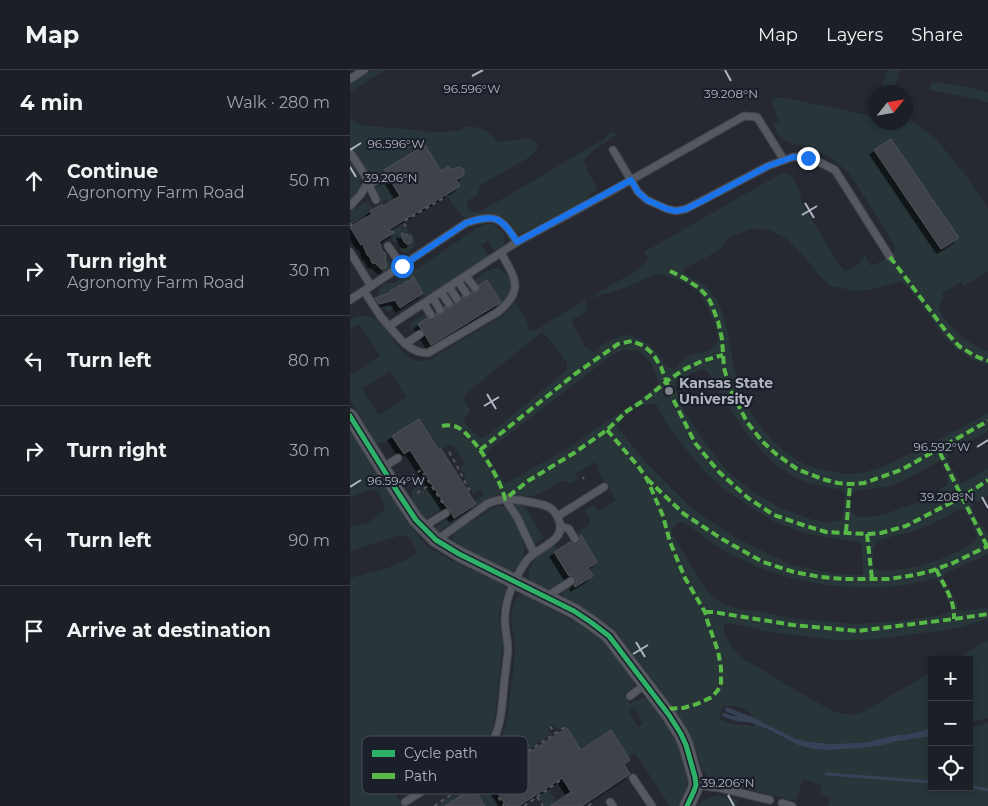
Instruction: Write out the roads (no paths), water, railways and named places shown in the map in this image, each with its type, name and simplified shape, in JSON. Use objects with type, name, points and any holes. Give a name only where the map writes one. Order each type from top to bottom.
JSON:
[{"type":"street","points":[[350,416],[411,512],[436,540],[459,554],[574,611],[605,632],[614,642],[681,734],[689,752],[696,777],[696,785],[687,806]]},
{"type":"lane","points":[[350,79],[364,70]]},
{"type":"lane","points":[[389,326],[517,242],[744,116],[757,117],[784,160]]},
{"type":"lane","points":[[613,150],[638,192],[647,200],[676,211],[686,209],[768,166],[784,160],[793,157],[808,158],[819,162],[835,170],[890,256]]},
{"type":"lane","points":[[351,156],[376,200]]},
{"type":"lane","points":[[350,206],[365,187],[382,177]]},
{"type":"lane","points":[[350,300],[466,223],[490,218],[499,220],[507,226],[517,242]]},
{"type":"lane","points":[[388,246],[402,266]]},
{"type":"lane","points":[[350,252],[371,286]]},
{"type":"lane","points":[[364,291],[381,317],[405,344],[414,351],[428,353],[455,334],[507,304],[513,296],[515,280],[501,253]]},
{"type":"lane","points":[[466,276],[474,288]]},
{"type":"lane","points":[[458,281],[466,293]]},
{"type":"lane","points":[[449,287],[457,299]]},
{"type":"lane","points":[[442,292],[449,304]]},
{"type":"lane","points":[[433,298],[440,310]]},
{"type":"lane","points":[[424,304],[431,315]]},
{"type":"lane","points":[[405,344],[420,334]]},
{"type":"lane","points":[[382,468],[398,458]]},
{"type":"lane","points":[[558,516],[604,487]]},
{"type":"lane","points":[[505,499],[517,517],[534,554]]},
{"type":"lane","points":[[436,540],[487,504],[496,500],[505,499],[544,504],[558,516],[561,524],[556,542],[534,554],[522,569],[510,593],[505,616],[508,649],[501,718],[495,736]]},
{"type":"lane","points":[[423,527],[446,512]]},
{"type":"lane","points":[[560,526],[569,529],[575,539]]},
{"type":"lane","points":[[546,597],[572,580]]},
{"type":"lane","points":[[630,696],[646,684]]},
{"type":"lane","points":[[634,778],[652,806]]},
{"type":"lane","points":[[696,785],[720,788],[770,800]]},
{"type":"lane","points":[[405,802],[418,794]]},
{"type":"lane","points":[[782,803],[792,806]]},
{"type":"water","points":[[726,707],[752,717],[796,739],[810,742],[834,744],[868,742],[928,729],[928,737],[860,748],[813,749],[798,745],[753,723],[724,717],[723,713],[737,716],[725,711]]},
{"type":"waterway","points":[[826,774],[928,782]]},
{"type":"waterway","points":[[973,787],[988,790]]},
{"type":"place","name":"Kansas State University","points":[[669,391]]}]
